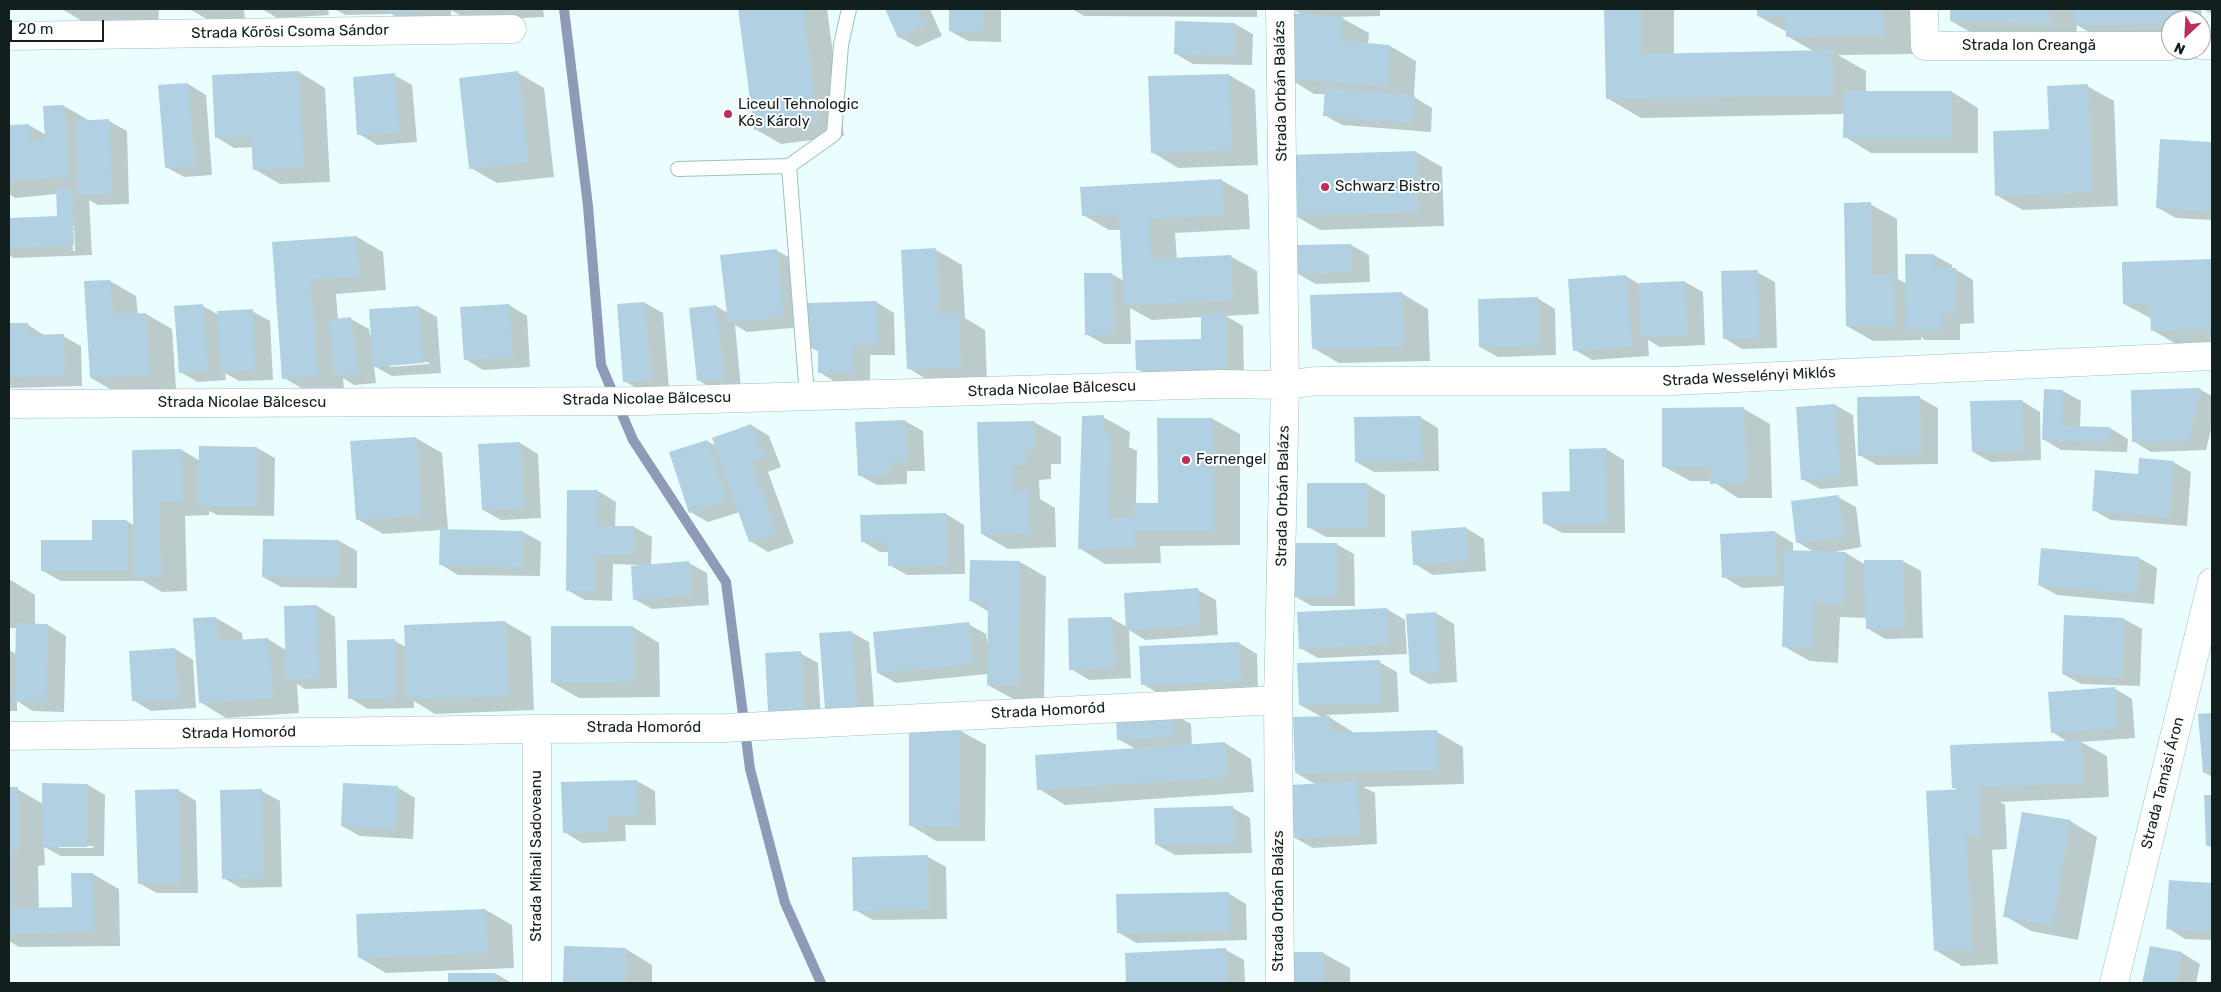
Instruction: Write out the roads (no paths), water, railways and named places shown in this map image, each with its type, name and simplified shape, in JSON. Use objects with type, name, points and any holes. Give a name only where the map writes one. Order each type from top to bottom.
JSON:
[{"type":"main road","name":"Strada Orbán Balázs","points":[[1280,9],[1285,385],[1278,700],[1280,983]]},
{"type":"main road","name":"Strada Ion Creangă","points":[[1924,9],[1924,46],[2161,46]]},
{"type":"main road","name":"Strada Kőrösi Csoma Sándor","points":[[9,36],[512,28]]},
{"type":"main road","name":"Strada Wesselényi Miklós","points":[[1285,385],[1317,381],[1672,381],[2212,356]]},
{"type":"main road","name":"Strada Nicolae Bălcescu","points":[[9,404],[585,401],[1220,384],[1285,385]]},
{"type":"main road","name":"Strada Tamási Áron","points":[[2114,983],[2212,582]]},
{"type":"main road","name":"Strada Homoród","points":[[9,736],[724,728],[1278,700]]},
{"type":"main road","name":"Strada Mihail Sadoveanu","points":[[537,729],[538,983]]},
{"type":"lane","points":[[678,169],[789,166],[834,134],[841,45],[849,9]]},
{"type":"lane","points":[[789,166],[807,396]]},
{"type":"waterway","points":[[564,9],[588,206],[601,365],[633,440],[726,582],[750,769],[785,903],[821,983]]},
{"type":"place","name":"Liceul Tehnologic Kós Károly","points":[[728,114]]},
{"type":"place","name":"Schwarz Bistro","points":[[1325,187]]},
{"type":"place","name":"Fernengel","points":[[1186,460]]}]
